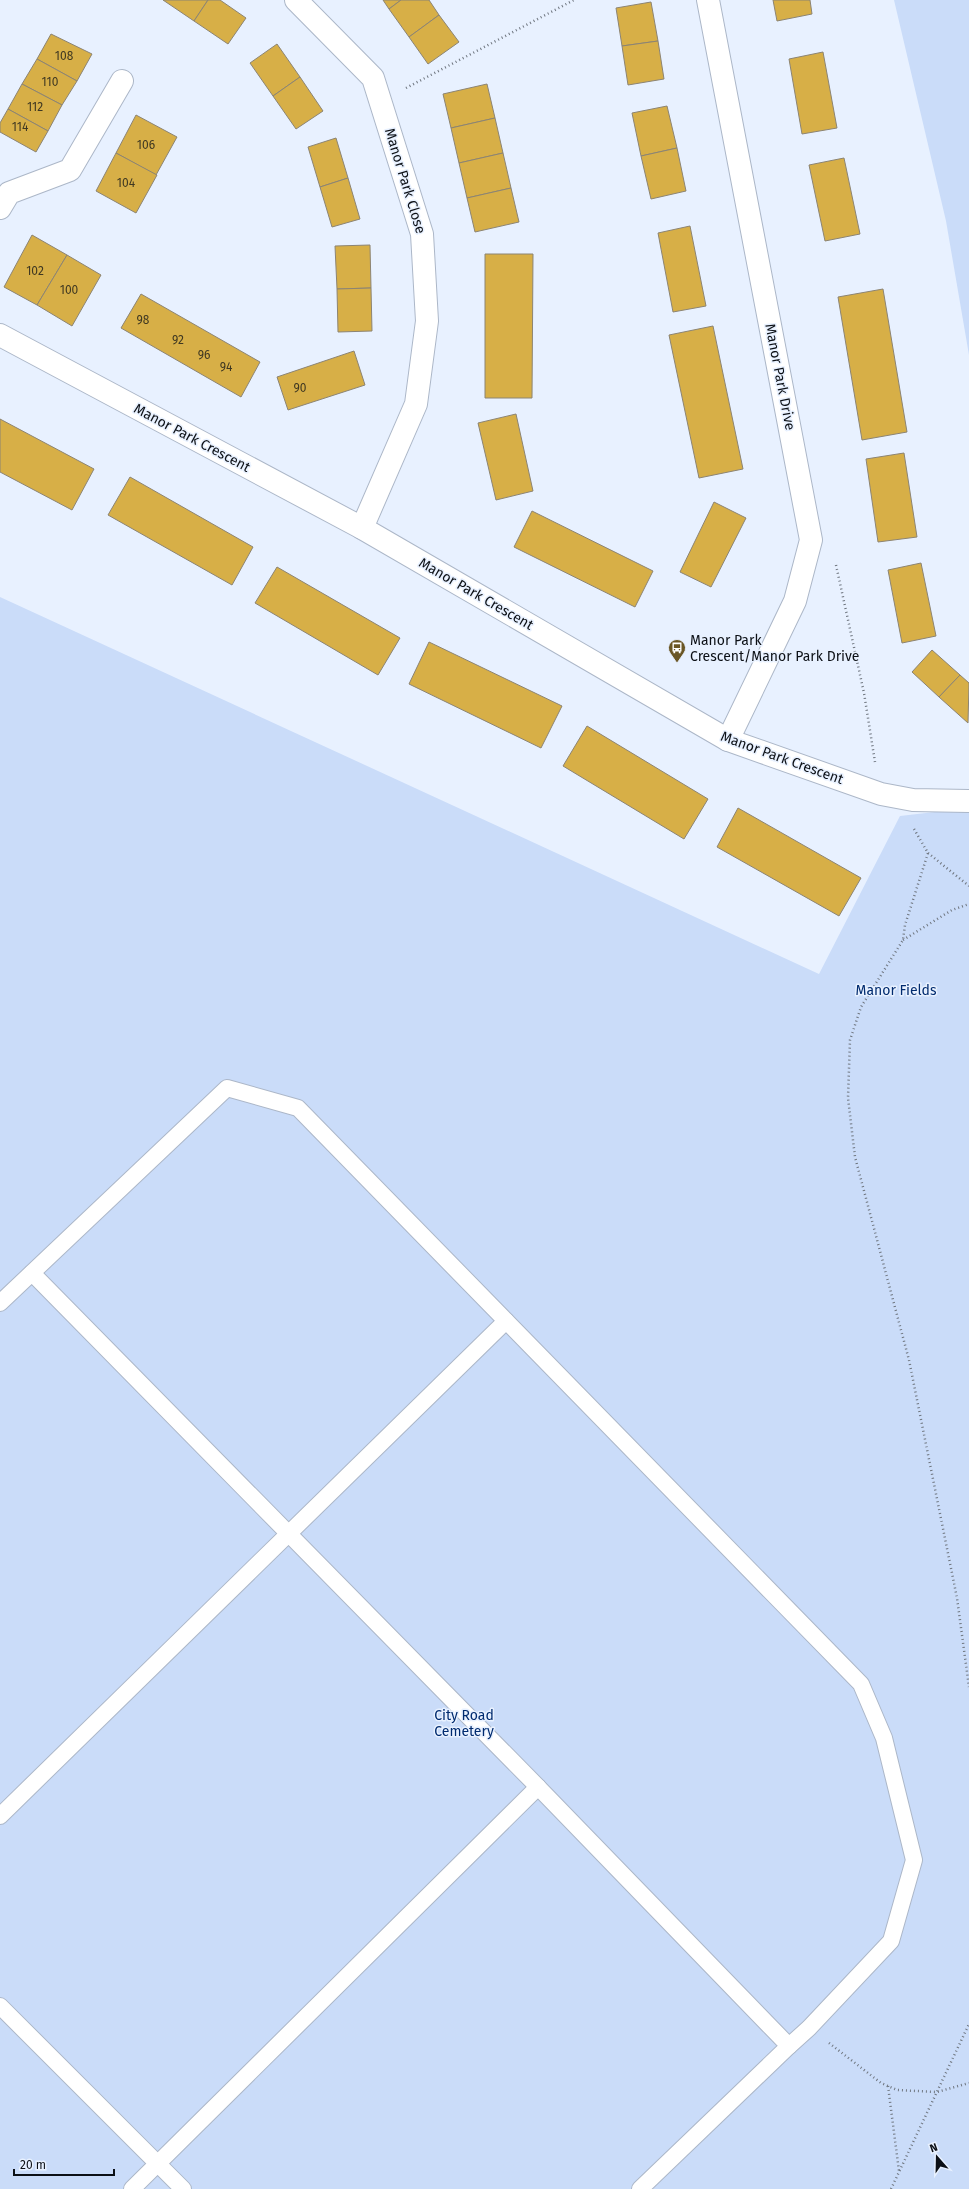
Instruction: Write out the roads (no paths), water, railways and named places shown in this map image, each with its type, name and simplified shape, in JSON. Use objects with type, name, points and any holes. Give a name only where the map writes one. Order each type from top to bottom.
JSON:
[{"type":"street","name":"Manor Park Close","points":[[296,0],[373,78],[422,234],[428,321],[416,404],[362,528]]},
{"type":"street","name":"Manor Park Drive","points":[[708,0],[811,540],[795,601],[728,740]]},
{"type":"street","points":[[0,208],[9,193],[70,170],[122,81]]},
{"type":"street","name":"Manor Park Crescent","points":[[0,335],[362,528],[728,740],[881,794],[913,800],[969,801]]},
{"type":"lane","points":[[0,1303],[227,1088],[298,1108],[861,1684],[884,1738],[914,1860],[891,1942],[809,2028],[640,2189]]},
{"type":"lane","points":[[32,1273],[538,1787],[789,2046]]},
{"type":"lane","points":[[0,1816],[506,1321]]},
{"type":"lane","points":[[132,2189],[159,2164],[538,1787]]},
{"type":"lane","points":[[0,2006],[184,2189]]},
{"type":"place","name":"Manor Park Crescent/Manor Park Drive","points":[[677,663]]},
{"type":"park label","name":"Manor Fields","points":[[896,990]]},
{"type":"park label","name":"City Road Cemetery","points":[[464,1724]]}]
